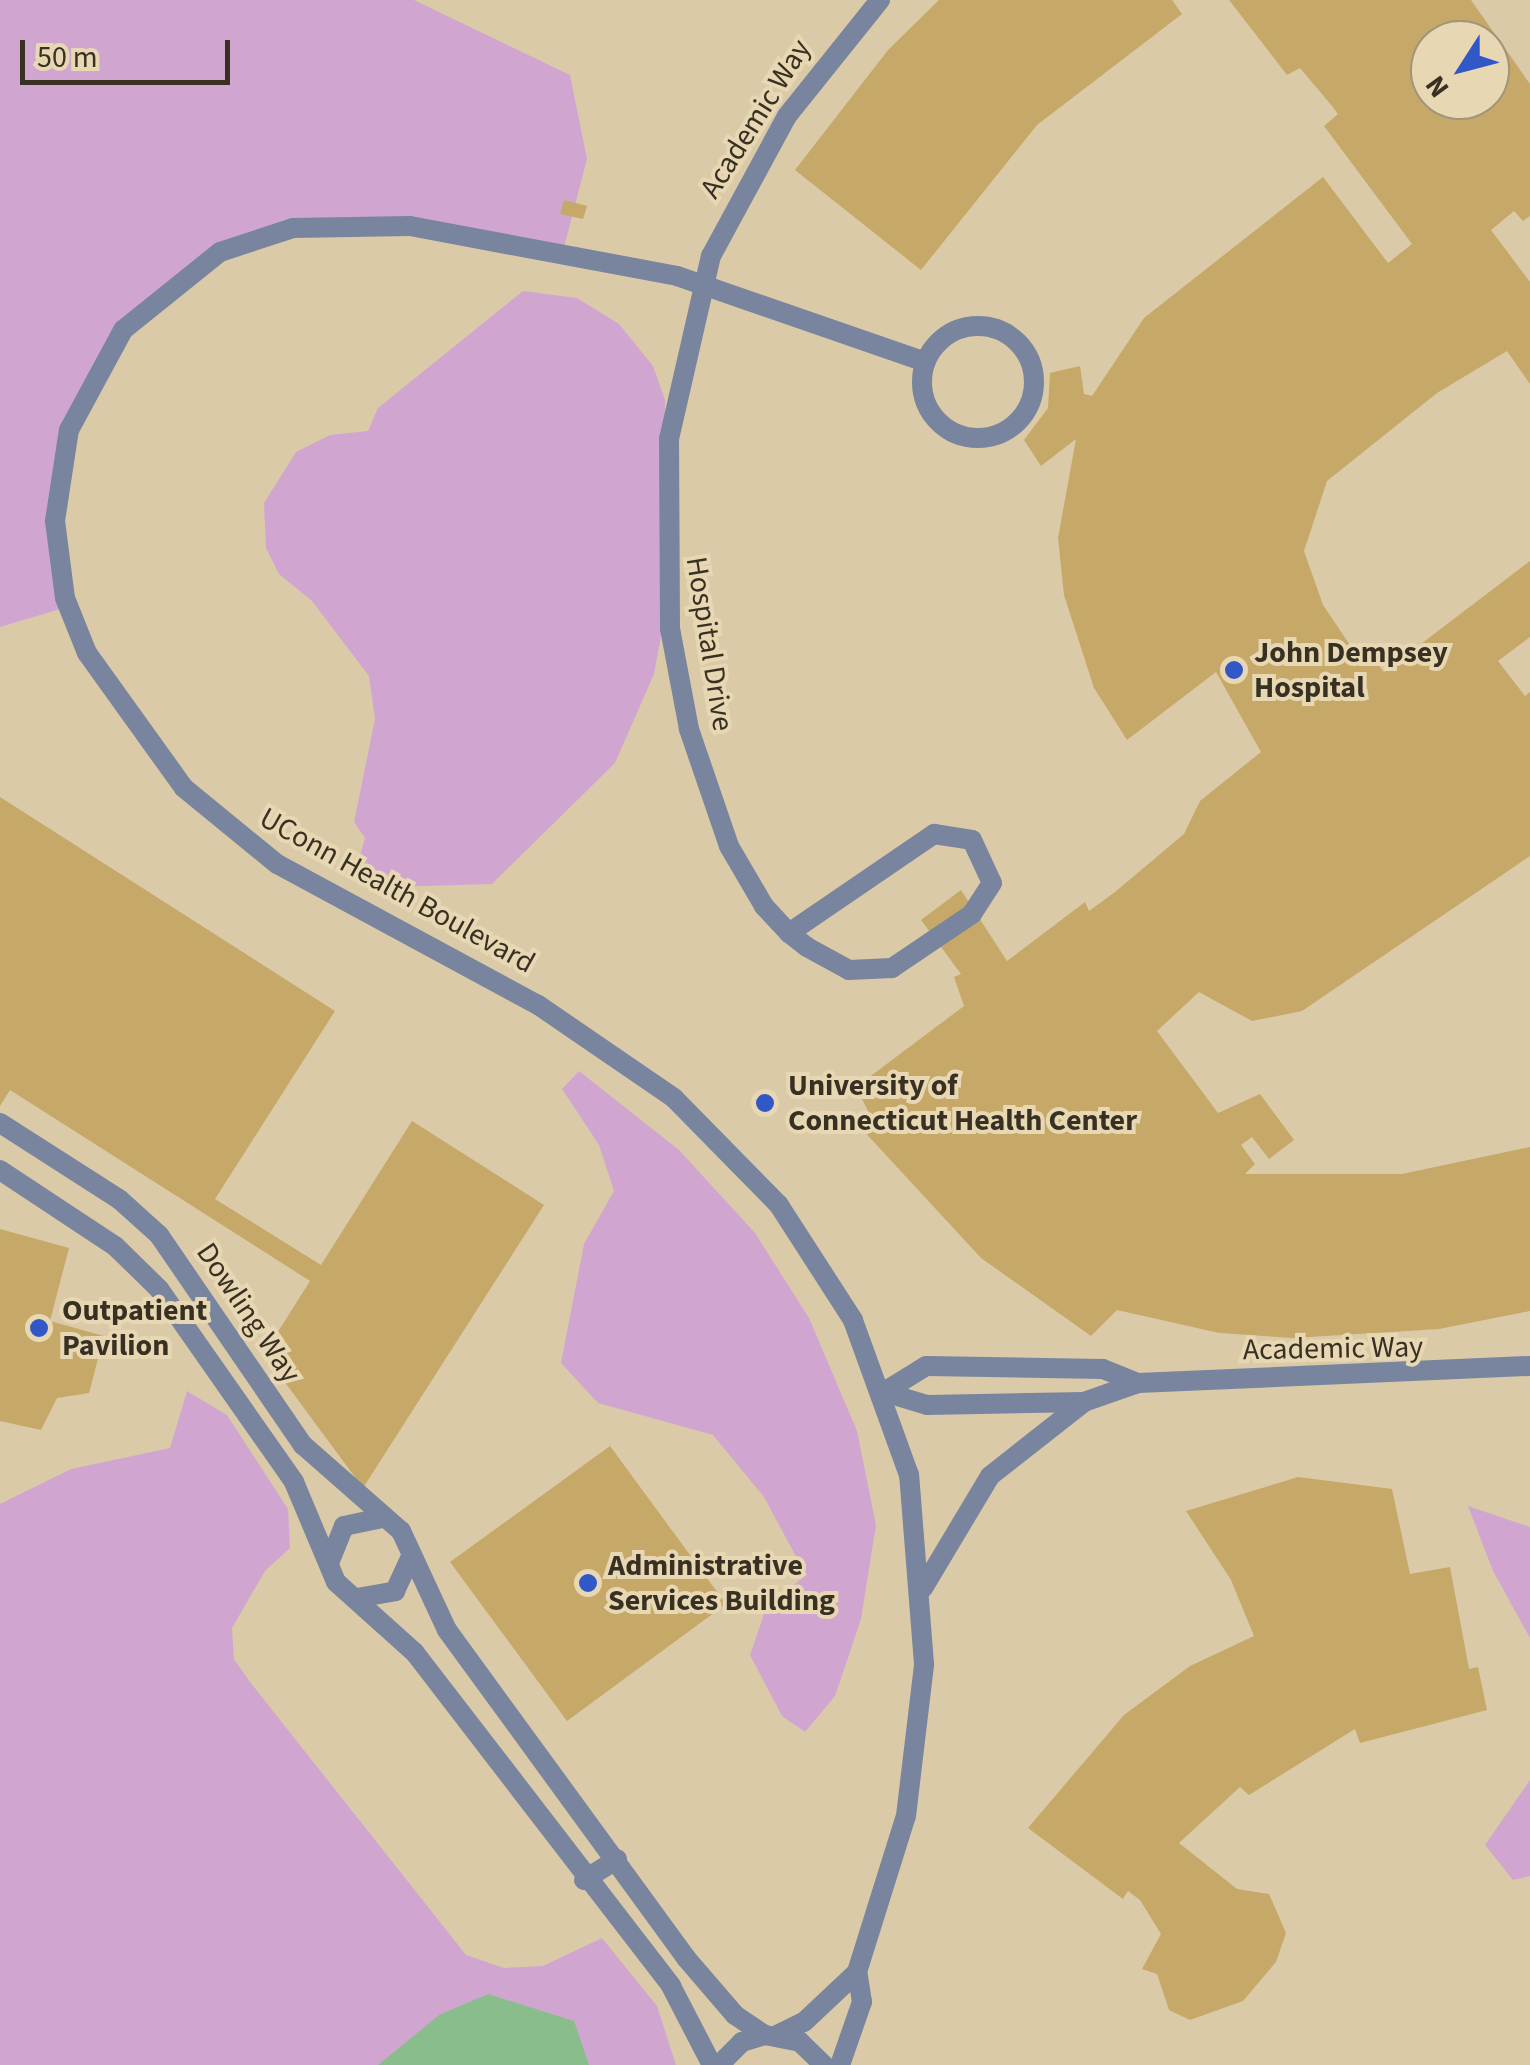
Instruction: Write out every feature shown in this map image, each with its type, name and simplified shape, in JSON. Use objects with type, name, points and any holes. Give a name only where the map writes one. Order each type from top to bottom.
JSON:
[{"type":"street","name":"Academic Way","points":[[703,283],[763,154],[880,0]]},
{"type":"street","name":"UConn Health Boulevard","points":[[840,2065],[862,2002],[857,1972],[914,1777],[922,1590],[909,1475],[884,1392],[811,1248],[700,1120],[538,1005],[277,864],[184,788],[100,678],[59,573],[61,460],[90,381],[154,298],[245,240],[323,224],[394,224],[703,283],[926,362]]},
{"type":"street","name":"Hospital Drive","points":[[703,283],[668,450],[670,628],[712,803],[746,880],[789,933],[840,968],[882,971],[972,914],[990,893],[992,872],[972,840],[934,834],[789,933]]},
{"type":"street","points":[[959,329],[996,329],[1030,362],[1028,408],[992,437],[954,433],[928,407],[926,362],[959,329]]},
{"type":"street","name":"Dowling Way","points":[[0,1123],[150,1226],[303,1445],[401,1531],[447,1630],[712,1990],[771,2035],[800,2042],[824,2065]]},
{"type":"street","name":"Dowling Way","points":[[0,1170],[102,1236],[159,1288],[294,1482],[330,1569],[415,1653],[584,1880],[671,1986],[715,2065]]},
{"type":"street","name":"Academic Way","points":[[884,1392],[926,1366],[1103,1369],[1138,1383]]},
{"type":"street","name":"Academic Way","points":[[884,1392],[927,1406],[1084,1402],[1138,1383],[1530,1366]]},
{"type":"street","name":"Academic Way","points":[[922,1590],[990,1476],[1084,1402]]},
{"type":"street","points":[[330,1569],[331,1545],[344,1526],[383,1519]]},
{"type":"street","points":[[357,1598],[396,1591],[412,1556]]},
{"type":"street","points":[[584,1880],[618,1859]]},
{"type":"street","points":[[715,2065],[742,2042],[804,2022],[857,1972]]},
{"type":"shaded area","points":[[0,0],[414,0],[570,75],[587,159],[563,251],[343,222],[250,237],[161,289],[61,437],[67,607],[0,627]]},
{"type":"shaded area","points":[[523,291],[577,298],[619,324],[653,366],[665,400],[665,615],[654,674],[615,763],[492,884],[390,887],[358,863],[365,838],[354,822],[375,719],[369,676],[312,601],[279,574],[266,548],[264,503],[296,452],[330,435],[368,431],[378,408]]},
{"type":"shaded area","points":[[579,1071],[679,1150],[755,1233],[809,1318],[857,1431],[876,1525],[861,1619],[835,1696],[805,1732],[782,1716],[750,1655],[766,1608],[806,1575],[764,1497],[713,1435],[598,1403],[561,1363],[584,1244],[614,1191],[599,1145],[562,1089]]},
{"type":"shaded area","points":[[187,1391],[227,1415],[288,1509],[290,1548],[265,1571],[232,1628],[234,1659],[250,1682],[466,1955],[504,1968],[543,1966],[602,1938],[657,2006],[676,2065],[0,2065],[0,1504],[71,1469],[170,1448]]},
{"type":"shaded area","points":[[1468,1506],[1530,1527],[1530,1638],[1493,1571]]},
{"type":"shaded area","points":[[1530,1780],[1530,1876],[1513,1880],[1485,1845]]},
{"type":"shaded area","points":[[488,1994],[574,2021],[589,2065],[378,2065],[439,2015]]},
{"type":"building","points":[[939,0],[1172,0],[1182,14],[1037,125],[921,270],[795,170],[888,50]]},
{"type":"building","name":"John Dempsey Hospital","points":[[1229,0],[1471,0],[1485,20],[1410,20],[1410,120],[1510,120],[1510,56],[1530,84],[1530,216],[1523,221],[1514,211],[1491,230],[1530,282],[1530,384],[1507,351],[1437,393],[1327,481],[1304,551],[1323,605],[1352,648],[1361,643],[1384,672],[1530,561],[1530,637],[1498,661],[1525,696],[1530,692],[1530,856],[1302,1011],[1252,1021],[1199,992],[1157,1031],[1218,1113],[1260,1094],[1294,1140],[1269,1159],[1252,1137],[1241,1145],[1255,1164],[1245,1174],[1402,1174],[1530,1147],[1530,1311],[1439,1329],[1293,1338],[1219,1333],[1117,1310],[1091,1336],[981,1258],[860,1127],[870,1115],[856,1087],[964,1006],[954,977],[961,974],[921,920],[961,890],[1007,961],[1085,902],[1089,911],[1115,892],[1184,834],[1200,801],[1261,752],[1216,672],[1127,740],[1094,688],[1064,595],[1058,538],[1076,439],[1041,466],[1024,440],[1048,408],[1050,373],[1080,366],[1084,394],[1092,396],[1144,318],[1323,177],[1388,263],[1412,244],[1324,126],[1338,114],[1300,68],[1287,75]]},
{"type":"building","points":[[564,200],[587,206],[583,219],[560,214]]},
{"type":"building","points":[[0,797],[335,1011],[215,1199],[321,1265],[412,1121],[544,1205],[363,1488],[264,1354],[310,1281],[10,1090],[0,1106]]},
{"type":"building","name":"Outpatient Pavilion","points":[[0,1229],[69,1248],[50,1321],[104,1336],[89,1393],[57,1398],[41,1430],[0,1421]]},
{"type":"building","name":"Administrative Services Building","points":[[610,1446],[726,1604],[567,1721],[450,1562]]},
{"type":"building","points":[[1298,1477],[1392,1489],[1410,1574],[1450,1567],[1469,1669],[1478,1667],[1487,1710],[1360,1743],[1355,1729],[1249,1795],[1240,1787],[1179,1843],[1237,1889],[1269,1894],[1286,1933],[1276,1962],[1243,2001],[1190,2020],[1169,2010],[1157,1974],[1142,1969],[1161,1934],[1140,1900],[1128,1891],[1123,1899],[1028,1828],[1124,1715],[1190,1666],[1254,1636],[1231,1580],[1186,1511]]},
{"type":"place","name":"John Dempsey Hospital","points":[[1234,670]]},
{"type":"place","name":"University of Connecticut Health Center","points":[[765,1103]]},
{"type":"place","name":"Outpatient Pavilion","points":[[39,1328]]},
{"type":"place","name":"Administrative Services Building","points":[[588,1583]]}]
